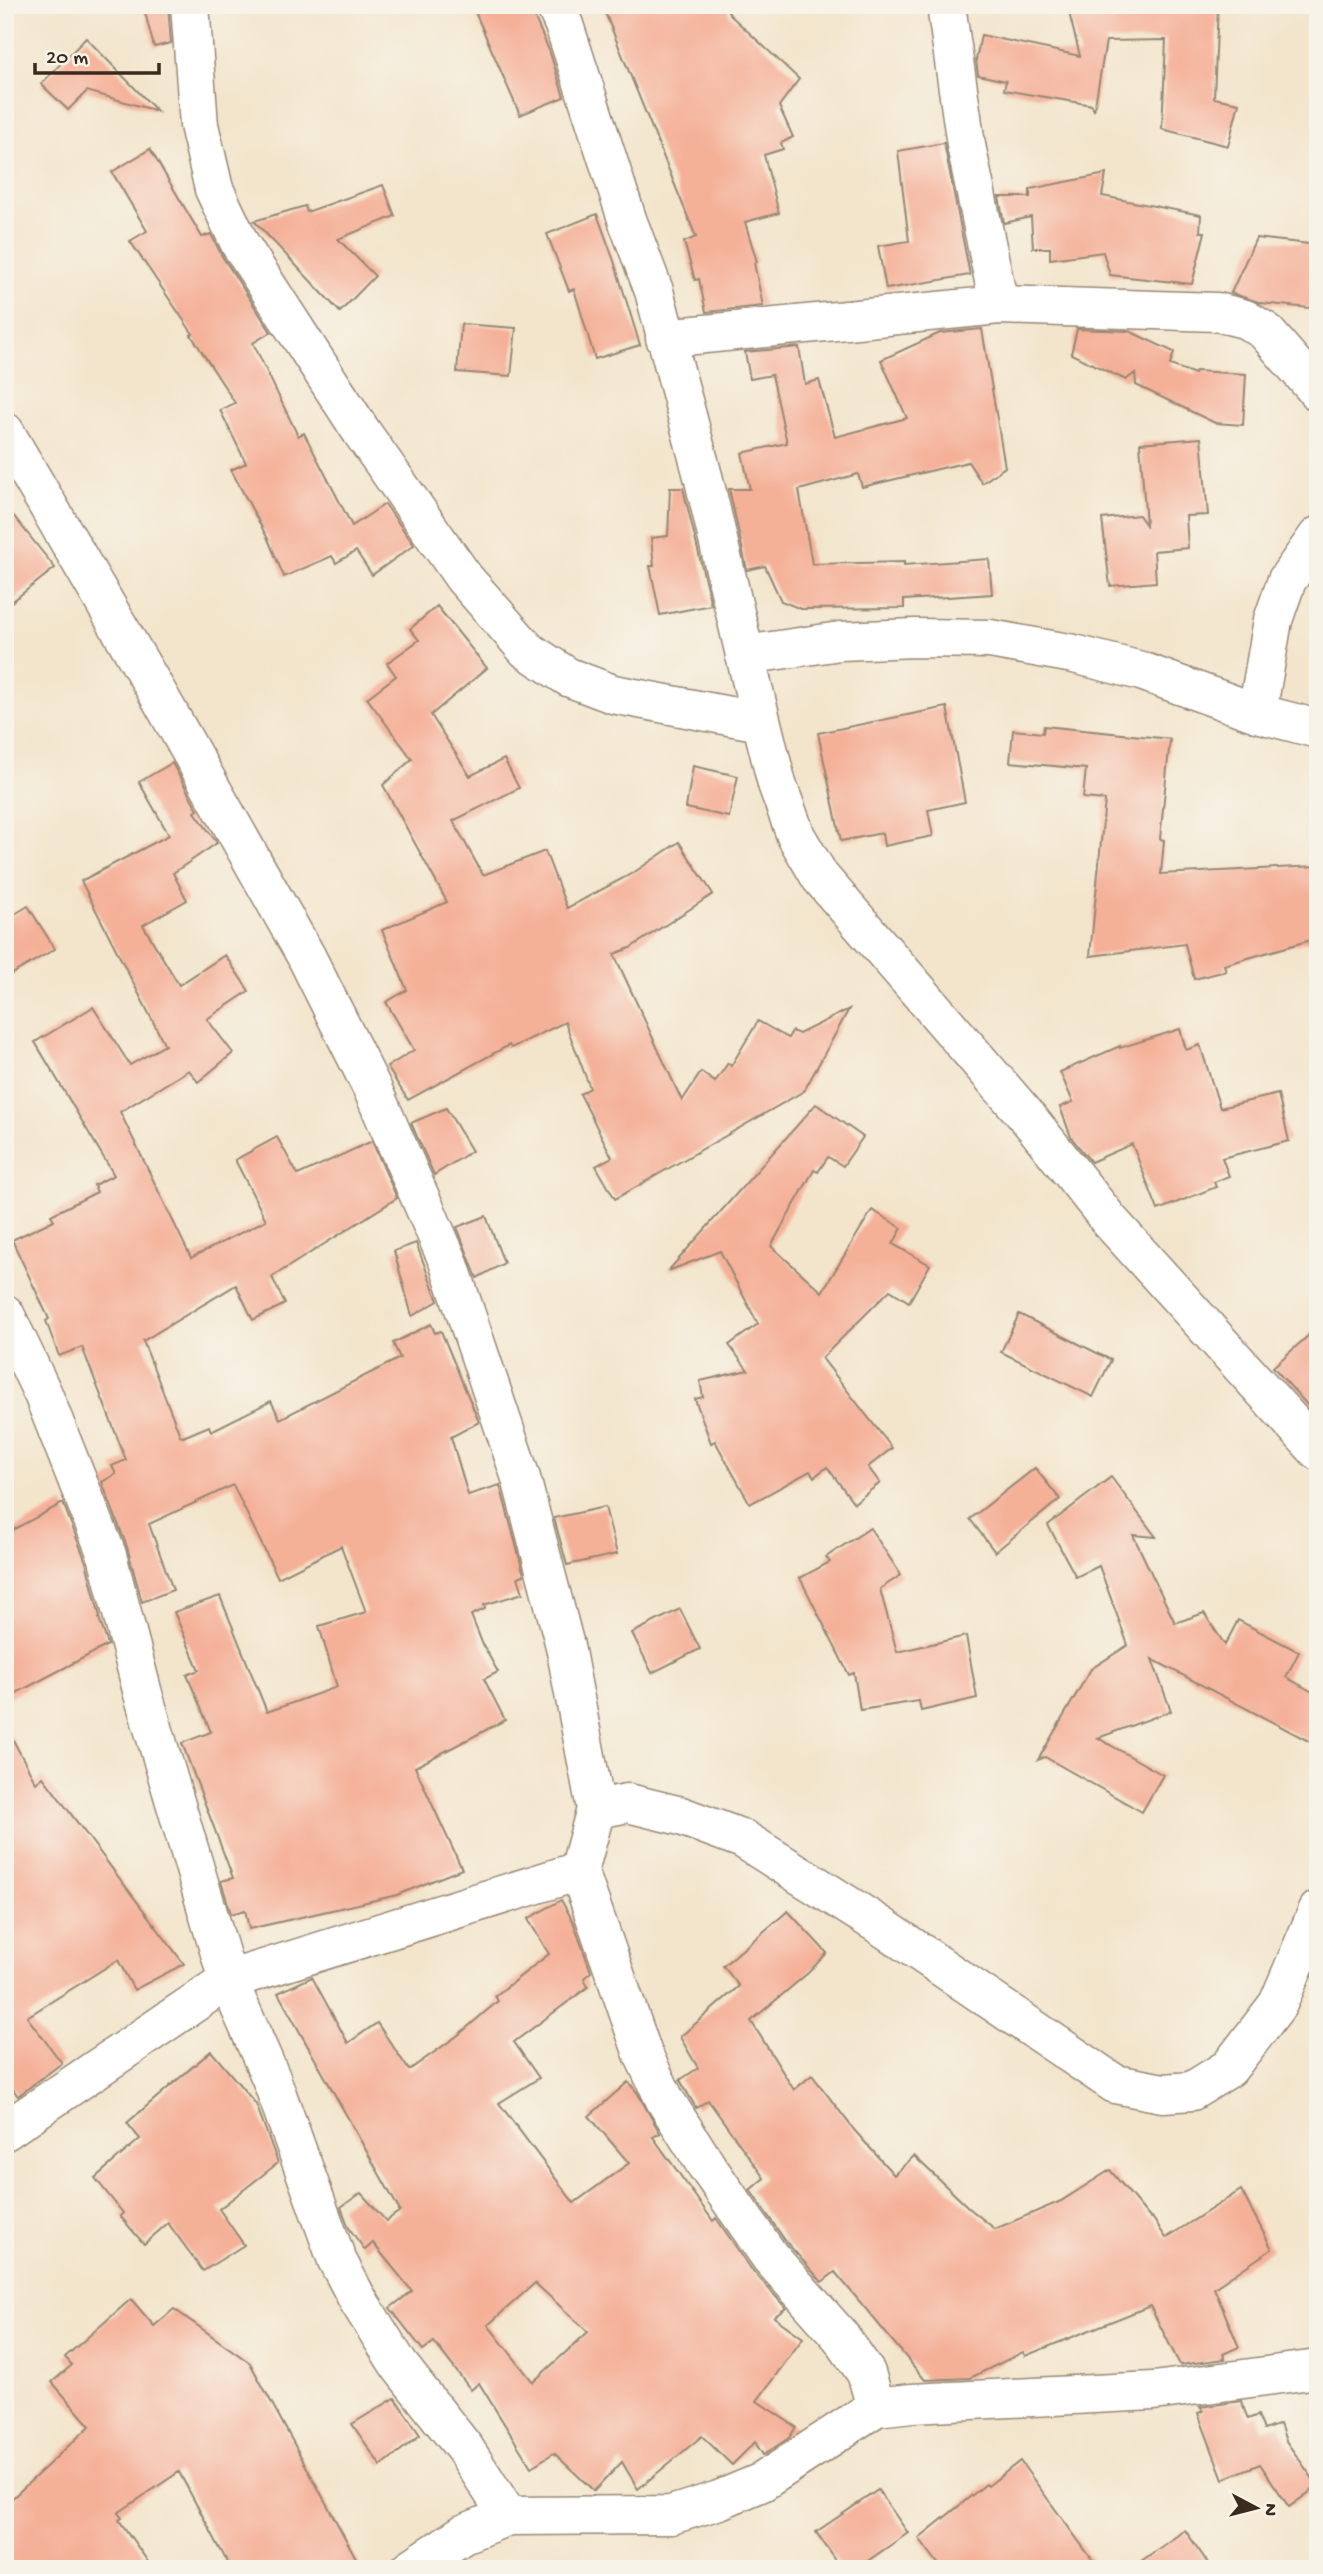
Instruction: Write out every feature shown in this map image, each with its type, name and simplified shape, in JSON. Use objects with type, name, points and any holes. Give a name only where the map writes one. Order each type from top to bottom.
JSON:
[{"type":"street","points":[[190,5],[199,125],[214,189],[240,244],[361,431],[464,578],[527,650],[568,677],[613,694],[761,722]]},
{"type":"street","points":[[555,5],[564,24],[628,222],[654,291],[705,480],[777,784],[796,836],[820,877],[1029,1119],[1109,1220],[1318,1451]]},
{"type":"street","points":[[946,5],[966,145],[999,304]]},
{"type":"street","points":[[666,338],[999,304],[1217,312],[1245,319],[1265,331],[1318,392]]},
{"type":"street","points":[[5,432],[158,694],[306,956],[372,1088],[448,1261],[525,1490],[565,1646],[596,1809],[579,1871],[643,2054],[665,2100],[770,2257],[841,2337],[866,2373],[876,2407]]},
{"type":"street","points":[[1257,713],[1273,620],[1287,580],[1318,536]]},
{"type":"street","points":[[745,654],[840,641],[990,639],[1074,654],[1141,671],[1257,713],[1318,729]]},
{"type":"street","points":[[5,1314],[43,1394],[107,1555],[143,1694],[228,1980],[271,2078],[337,2260],[358,2300],[399,2365],[465,2449],[508,2515]]},
{"type":"street","points":[[596,1809],[628,1803],[681,1816],[743,1839],[881,1926],[1115,2084],[1163,2093],[1192,2091],[1229,2068],[1278,2004],[1318,1910]]},
{"type":"street","points":[[5,2131],[228,1980],[579,1871]]},
{"type":"street","points":[[410,2569],[463,2534],[508,2515],[671,2515],[719,2500],[762,2482],[876,2407],[1154,2391],[1318,2369]]},
{"type":"building","points":[[143,5],[168,5],[171,43],[154,47]]},
{"type":"building","points":[[472,5],[527,5],[549,50],[564,97],[520,115]]},
{"type":"building","points":[[602,5],[725,5],[730,15],[799,79],[779,106],[793,137],[781,143],[783,149],[764,155],[779,213],[745,222],[757,262],[754,263],[763,306],[706,312],[699,279],[695,280],[684,242],[696,237]]},
{"type":"building","points":[[1067,5],[1218,5],[1214,98],[1239,103],[1228,146],[1162,129],[1166,40],[1106,41],[1094,111],[1092,105],[1004,90],[1006,81],[978,75],[976,60],[981,35],[1080,56]]},
{"type":"building","points":[[86,38],[157,111],[87,91],[68,110],[41,84]]},
{"type":"building","points":[[944,143],[970,275],[886,289],[878,246],[909,241],[898,151]]},
{"type":"building","points":[[150,149],[202,237],[211,234],[222,256],[271,332],[253,343],[298,436],[304,433],[352,526],[385,504],[414,545],[372,575],[356,551],[336,563],[332,556],[284,577],[268,539],[231,470],[246,463],[220,410],[235,403],[191,335],[193,334],[130,241],[147,231],[112,172]]},
{"type":"building","points":[[1106,174],[1102,196],[1201,215],[1200,232],[1205,232],[1192,284],[1110,275],[1103,252],[1050,259],[1050,248],[1033,248],[1031,217],[1004,223],[999,197],[1030,197],[1030,189]]},
{"type":"building","points":[[383,185],[395,216],[338,239],[375,276],[340,312],[254,221],[305,206],[307,212]]},
{"type":"building","points":[[597,214],[640,345],[595,359],[574,289],[569,291],[547,234]]},
{"type":"building","points":[[1256,238],[1318,245],[1318,309],[1261,303],[1231,293]]},
{"type":"building","points":[[461,324],[516,328],[511,376],[457,372]]},
{"type":"building","points":[[982,329],[1005,467],[982,483],[968,462],[862,487],[858,474],[799,490],[812,564],[904,562],[904,565],[989,559],[992,594],[904,600],[904,608],[801,609],[781,601],[765,566],[747,570],[729,489],[750,489],[742,453],[787,443],[772,375],[750,379],[745,352],[799,347],[805,384],[819,380],[835,437],[907,418],[881,360],[940,333]]},
{"type":"building","points":[[1077,329],[1129,331],[1174,352],[1170,365],[1195,374],[1196,371],[1246,374],[1243,425],[1215,423],[1136,385],[1135,373],[1126,380],[1071,354]]},
{"type":"building","points":[[1201,438],[1208,515],[1186,516],[1188,548],[1154,551],[1156,582],[1110,586],[1102,519],[1139,515],[1146,525],[1140,443]]},
{"type":"building","points":[[670,488],[683,488],[711,605],[660,615],[650,566],[654,566],[651,538],[668,536]]},
{"type":"building","points":[[5,505],[55,568],[5,607]]},
{"type":"building","points":[[437,606],[487,668],[431,715],[470,776],[504,759],[519,788],[453,821],[483,875],[545,851],[567,908],[633,873],[679,842],[713,894],[630,948],[614,954],[682,1101],[701,1072],[715,1082],[728,1063],[731,1066],[758,1021],[788,1038],[792,1031],[799,1034],[849,1009],[804,1091],[615,1199],[596,1166],[612,1157],[580,1094],[590,1088],[565,1022],[511,1048],[509,1045],[408,1100],[387,1067],[414,1050],[386,1002],[407,990],[382,930],[447,902],[383,785],[412,759],[367,698],[396,676],[387,663],[419,640],[410,629]]},
{"type":"building","points":[[947,707],[965,802],[928,810],[933,836],[884,846],[882,833],[841,841],[818,733]]},
{"type":"building","points":[[1044,726],[1170,739],[1160,839],[1164,840],[1161,874],[1318,866],[1318,938],[1224,965],[1226,971],[1194,979],[1185,944],[1090,956],[1105,800],[1083,798],[1086,769],[1010,762],[1013,730],[1043,733]]},
{"type":"building","points":[[172,763],[198,810],[195,812],[217,843],[173,873],[187,900],[143,925],[179,985],[225,955],[249,991],[207,1019],[233,1053],[198,1082],[189,1070],[120,1112],[191,1258],[266,1220],[235,1160],[277,1137],[298,1175],[372,1141],[397,1198],[272,1277],[285,1304],[253,1320],[236,1285],[143,1341],[180,1435],[183,1437],[209,1426],[211,1431],[271,1401],[280,1419],[400,1358],[393,1343],[431,1324],[435,1333],[441,1331],[479,1422],[451,1437],[468,1495],[500,1485],[524,1575],[518,1577],[523,1593],[484,1605],[485,1609],[471,1615],[498,1672],[484,1679],[505,1720],[415,1767],[462,1869],[397,1895],[249,1929],[245,1910],[231,1914],[221,1881],[233,1878],[182,1743],[211,1732],[187,1675],[199,1670],[174,1612],[220,1596],[267,1712],[337,1687],[319,1626],[366,1612],[341,1546],[278,1578],[233,1485],[149,1524],[173,1590],[142,1602],[127,1547],[102,1482],[116,1474],[112,1466],[126,1460],[82,1347],[59,1356],[46,1321],[49,1319],[12,1240],[54,1220],[51,1215],[97,1192],[94,1185],[114,1175],[35,1042],[93,1007],[130,1065],[165,1045],[81,881],[169,835],[139,782]]},
{"type":"building","points":[[693,766],[738,776],[729,817],[686,808]]},
{"type":"building","points":[[28,906],[55,949],[5,978],[5,920]]},
{"type":"building","points":[[1180,1029],[1186,1050],[1200,1045],[1220,1108],[1278,1094],[1289,1141],[1222,1158],[1229,1176],[1214,1182],[1216,1187],[1158,1210],[1132,1144],[1091,1162],[1071,1137],[1060,1107],[1073,1102],[1060,1072],[1120,1046]]},
{"type":"building","points":[[816,1104],[863,1137],[843,1166],[828,1157],[818,1172],[814,1170],[771,1246],[822,1292],[872,1210],[902,1228],[893,1244],[930,1265],[909,1302],[890,1290],[822,1358],[892,1448],[868,1467],[880,1483],[854,1503],[827,1467],[814,1477],[810,1471],[750,1504],[715,1441],[711,1443],[695,1399],[703,1397],[700,1381],[748,1370],[729,1345],[758,1324],[720,1251],[668,1271]]},
{"type":"building","points":[[446,1108],[472,1151],[434,1175],[411,1123]]},
{"type":"building","points":[[486,1216],[504,1263],[477,1278],[457,1227]]},
{"type":"building","points":[[416,1243],[438,1301],[412,1316],[394,1251]]},
{"type":"building","points":[[1019,1314],[1111,1360],[1093,1397],[1001,1352]]},
{"type":"building","points":[[1318,1327],[1318,1417],[1273,1367]]},
{"type":"building","points":[[1035,1468],[1060,1499],[995,1552],[970,1519]]},
{"type":"building","points":[[1111,1477],[1156,1537],[1133,1535],[1175,1623],[1204,1613],[1225,1645],[1238,1620],[1299,1652],[1286,1677],[1318,1695],[1318,1746],[1152,1659],[1171,1711],[1098,1738],[1163,1775],[1142,1812],[1045,1757],[1038,1760],[1091,1669],[1128,1645],[1099,1566],[1076,1577],[1048,1525]]},
{"type":"building","points":[[63,1503],[86,1562],[108,1645],[5,1699],[5,1534]]},
{"type":"building","points":[[605,1507],[617,1554],[567,1565],[554,1518]]},
{"type":"building","points":[[870,1528],[901,1575],[880,1589],[897,1652],[966,1636],[977,1698],[921,1711],[919,1701],[860,1710],[854,1673],[849,1675],[800,1578],[830,1562],[826,1557]]},
{"type":"building","points":[[680,1609],[700,1649],[652,1673],[632,1633]]},
{"type":"building","points":[[5,1725],[36,1783],[43,1777],[184,1964],[134,1990],[118,1960],[27,2017],[62,2063],[18,2096],[5,2079]]},
{"type":"building","points":[[561,1900],[573,1921],[591,1972],[584,1978],[588,1987],[514,2042],[539,2078],[499,2103],[574,2203],[629,2163],[589,2116],[628,2082],[637,2092],[660,2133],[653,2137],[713,2221],[716,2218],[752,2270],[786,2308],[774,2317],[803,2338],[757,2401],[796,2427],[789,2438],[763,2455],[755,2442],[732,2465],[702,2436],[638,2489],[622,2462],[594,2491],[554,2453],[531,2467],[479,2383],[471,2390],[434,2342],[423,2350],[390,2308],[412,2291],[373,2243],[365,2250],[349,2228],[341,2207],[361,2193],[386,2221],[400,2211],[278,1993],[312,1977],[348,2043],[377,2023],[409,2070],[457,2036],[498,2001],[495,1996],[549,1954],[528,1919]],"holes":[[[535,2283],[588,2332],[533,2382],[488,2325]]]},
{"type":"building","points":[[788,1911],[827,1953],[808,1973],[751,2021],[794,2090],[812,2075],[855,2131],[894,2175],[914,2156],[995,2229],[1061,2201],[1110,2170],[1150,2218],[1152,2217],[1166,2238],[1241,2190],[1272,2249],[1214,2288],[1239,2347],[1223,2354],[1225,2359],[1180,2365],[1150,2306],[1025,2356],[1023,2352],[970,2378],[925,2380],[835,2272],[822,2282],[787,2243],[750,2190],[764,2178],[708,2100],[696,2108],[680,2080],[698,2068],[680,2037],[739,1986],[723,1966]]},
{"type":"building","points":[[211,2051],[256,2104],[278,2163],[219,2209],[244,2245],[203,2271],[168,2223],[144,2244],[120,2216],[123,2213],[95,2178],[140,2139],[127,2123]]},
{"type":"building","points":[[131,2299],[154,2326],[174,2309],[250,2363],[362,2569],[231,2569],[179,2472],[118,2513],[122,2518],[119,2520],[153,2569],[5,2569],[5,2505],[90,2426],[52,2382],[72,2365],[65,2357]]},
{"type":"building","points":[[395,2398],[420,2435],[381,2466],[352,2424]]},
{"type":"building","points":[[1241,2401],[1248,2419],[1258,2415],[1264,2430],[1280,2424],[1286,2441],[1318,2486],[1289,2507],[1260,2464],[1223,2479],[1198,2413],[1203,2411],[1200,2407]]},
{"type":"building","points":[[1020,2461],[1099,2569],[942,2569],[919,2538],[986,2484],[988,2486]]},
{"type":"building","points":[[878,2490],[908,2533],[856,2569],[842,2569],[816,2532]]},
{"type":"building","points":[[1185,2530],[1212,2569],[1130,2569]]}]
